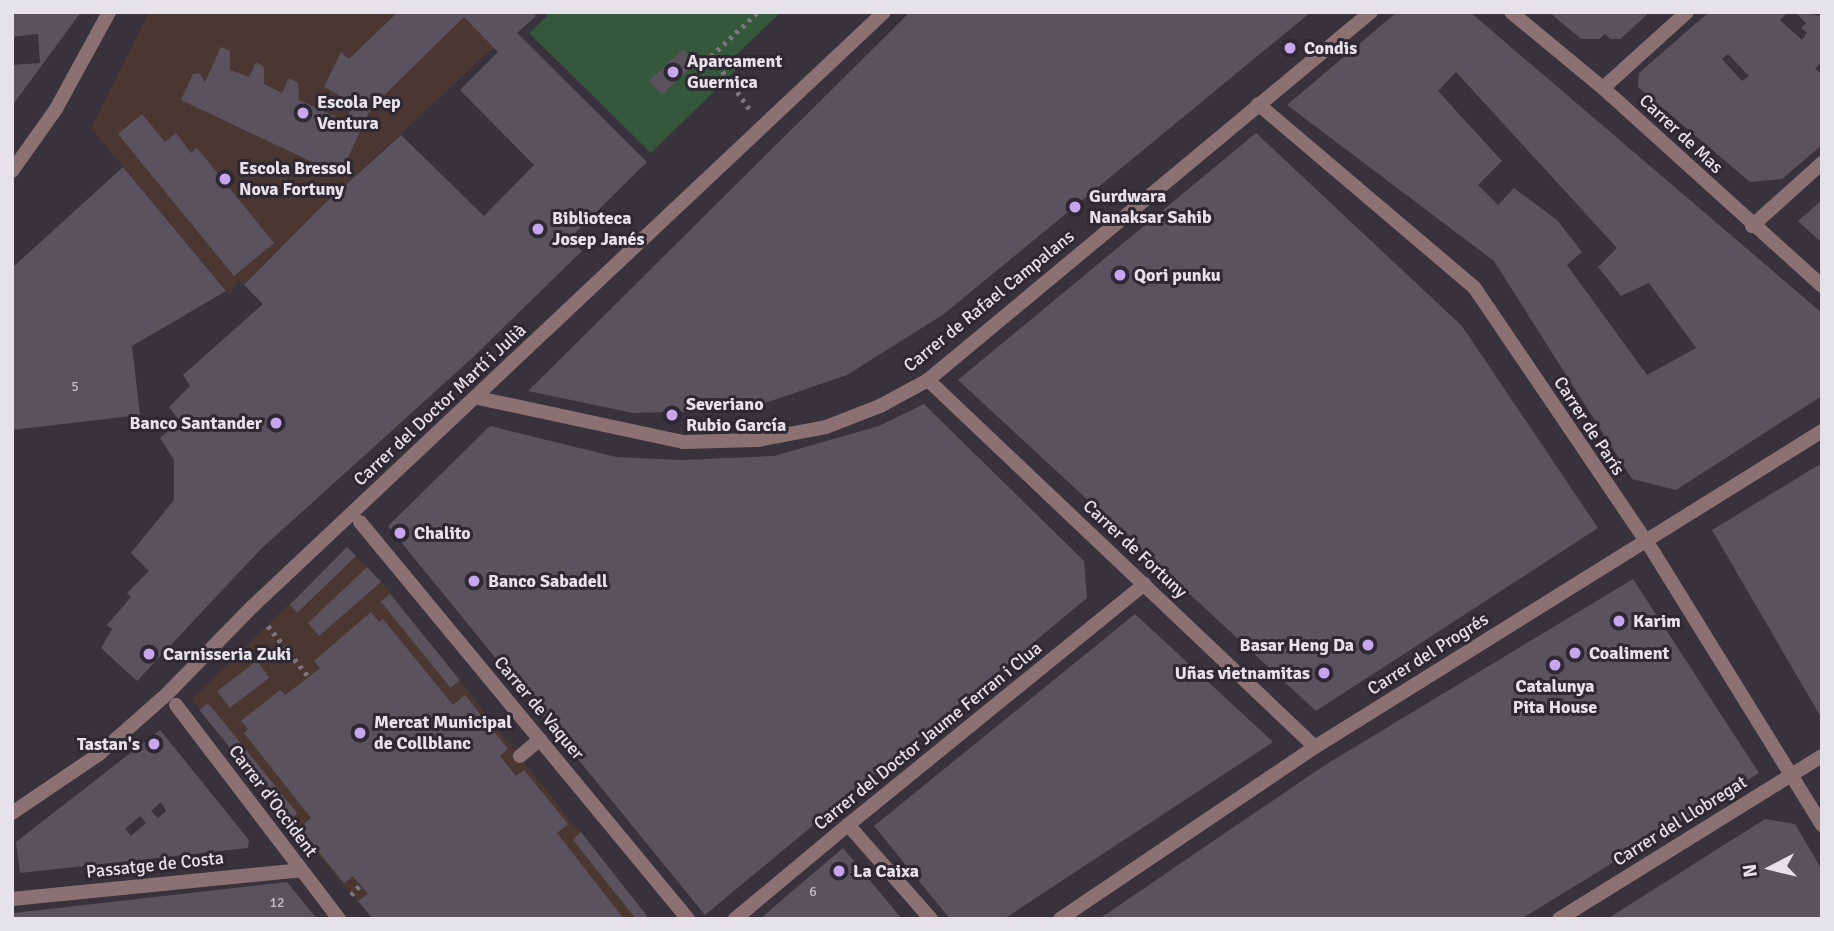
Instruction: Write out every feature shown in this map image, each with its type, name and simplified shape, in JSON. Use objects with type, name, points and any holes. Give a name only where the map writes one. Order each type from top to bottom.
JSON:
[{"type":"street","points":[[12,171],[56,109],[101,19],[109,12]]},
{"type":"street","name":"Carrer del Doctor Martí i Julià","points":[[12,813],[99,754],[167,694],[252,607],[478,398],[884,12]]},
{"type":"street","name":"Carrer de Rafael Campalans","points":[[478,398],[683,442],[758,440],[826,427],[880,406],[928,380],[1371,12]]},
{"type":"street","name":"Carrer de Mas","points":[[1511,12],[1602,88],[1752,226],[1822,286]]},
{"type":"street","points":[[1602,88],[1687,12]]},
{"type":"street","name":"Carrer de París","points":[[1258,104],[1474,287],[1644,541],[1822,825]]},
{"type":"street","points":[[1752,226],[1822,163]]},
{"type":"street","name":"Carrer de Fortuny","points":[[928,380],[1315,747]]},
{"type":"street","name":"Carrer del Progrés","points":[[1060,919],[1315,747],[1822,431]]},
{"type":"street","name":"Carrer de Vaquer","points":[[360,523],[688,919]]},
{"type":"street","name":"Carrer del Doctor Jaume Ferran i Clua","points":[[735,919],[1145,584]]},
{"type":"street","name":"Carrer d'Occident","points":[[176,705],[339,919]]},
{"type":"street","points":[[520,756],[540,738]]},
{"type":"street","name":"Carrer del Llobregat","points":[[1559,919],[1822,756]]},
{"type":"street","points":[[848,825],[931,919]]},
{"type":"street","name":"Passatge de Costa","points":[[12,899],[301,870]]},
{"type":"path","points":[[749,110],[711,56],[758,12]]},
{"type":"path","points":[[260,616],[309,677]]},
{"type":"shaded area","name":"Escola Pep Ventura","points":[[149,12],[532,12],[321,207],[244,285],[238,280],[230,295],[91,128]]},
{"type":"shaded area","name":"Mercat Municipal de Collblanc","points":[[347,547],[382,582],[648,919],[373,919],[289,821],[192,699]]},
{"type":"green space","points":[[544,12],[781,12],[731,60],[738,68],[651,153],[529,33],[547,16]]},
{"type":"building","points":[[14,12],[81,12],[12,106],[12,65],[40,63],[38,34],[12,37]]},
{"type":"building","points":[[398,12],[532,12],[536,16],[517,33],[647,162],[569,239],[582,251],[470,360],[261,549],[137,681],[101,648],[112,629],[107,625],[131,597],[127,593],[149,571],[131,553],[174,500],[174,460],[160,438],[180,421],[169,407],[190,386],[183,375],[263,304],[244,285],[321,207],[401,135],[484,216],[534,165],[460,90],[498,52],[464,17],[371,108],[340,175],[181,100],[193,74],[199,73],[205,82],[221,47],[230,51],[230,70],[249,77],[256,62],[264,67],[264,84],[282,93],[289,78],[298,83],[299,100],[345,121],[354,103],[324,87],[341,52],[349,59]]},
{"type":"building","points":[[910,12],[1311,12],[944,314],[847,375],[744,410],[633,413],[528,391]]},
{"type":"building","points":[[1397,12],[1470,12],[1822,313],[1822,396],[1676,490],[1632,479],[1494,261],[1287,105]],"holes":[[[1456,72],[1617,248],[1598,267],[1621,296],[1649,283],[1696,348],[1647,375],[1567,265],[1582,252],[1557,220],[1514,188],[1498,205],[1478,185],[1502,161],[1438,91]]]},
{"type":"building","points":[[1549,12],[1650,12],[1620,39],[1610,39],[1605,34],[1599,39],[1581,39]]},
{"type":"building","points":[[1709,12],[1788,12],[1780,20],[1802,40],[1807,33],[1801,28],[1806,23],[1795,12],[1822,16],[1822,62],[1815,69],[1822,74],[1822,145],[1782,179],[1750,182],[1638,87],[1639,73]],"holes":[[[1728,54],[1749,76],[1742,81],[1722,59]]]},
{"type":"building","name":"Aparcament Guernica","points":[[683,49],[696,63],[662,95],[649,81]]},
{"type":"building","points":[[142,114],[165,142],[176,133],[191,153],[197,148],[274,243],[234,276],[118,134]]},
{"type":"building","points":[[1256,133],[1462,326],[1598,528],[1316,711],[958,380]]},
{"type":"building","points":[[123,167],[226,291],[132,346],[140,415],[12,430],[12,268]]},
{"type":"building","points":[[1822,200],[1822,243],[1798,221]]},
{"type":"building","points":[[924,404],[1084,561],[1087,598],[705,915],[388,526],[490,426],[616,457],[681,460],[774,456],[879,426]]},
{"type":"building","points":[[1822,463],[1822,719],[1712,530]]},
{"type":"building","points":[[347,547],[356,556],[297,613],[290,605]]},
{"type":"building","points":[[367,567],[381,582],[319,636],[308,623]]},
{"type":"building","points":[[1633,579],[1759,773],[1521,919],[1099,919],[1325,765]]},
{"type":"building","points":[[390,594],[460,680],[451,688],[381,602]]},
{"type":"building","name":"Mercat Municipal de Collblanc","points":[[371,612],[379,622],[383,619],[453,705],[465,695],[508,749],[500,756],[516,776],[524,770],[568,824],[557,833],[624,919],[373,919],[358,901],[368,894],[353,876],[344,883],[299,828],[311,818],[244,733],[248,729],[241,721],[280,690],[285,695],[320,668],[314,661]]},
{"type":"building","points":[[1135,614],[1273,742],[1004,919],[950,919],[874,826]]},
{"type":"building","points":[[257,661],[270,678],[230,708],[217,691]]},
{"type":"building","points":[[208,703],[297,813],[289,820],[199,710]]},
{"type":"building","points":[[160,730],[249,840],[248,848],[20,873],[16,842]],"holes":[[[161,802],[166,811],[158,818],[151,811]],[[140,816],[146,823],[131,836],[125,829]]]},
{"type":"building","points":[[1765,819],[1795,824],[1822,870],[1822,919],[1607,919]]},
{"type":"building","points":[[581,832],[647,916],[644,919],[636,919],[573,840]]},
{"type":"building","name":"La Caixa","points":[[843,848],[902,919],[760,919],[790,893]]},
{"type":"building","points":[[287,882],[317,919],[14,919],[14,913]]},
{"type":"place","name":"Condis","points":[[1290,48]]},
{"type":"place","name":"Aparcament Guernica","points":[[673,72]]},
{"type":"place","name":"Escola Pep Ventura","points":[[303,113]]},
{"type":"place","name":"Escola Bressol Nova Fortuny","points":[[225,179]]},
{"type":"place","name":"Gurdwara Nanaksar Sahib","points":[[1075,207]]},
{"type":"place","name":"Biblioteca Josep Janés","points":[[538,229]]},
{"type":"place","name":"Qori punku","points":[[1120,275]]},
{"type":"place","name":"Severiano Rubio García","points":[[672,415]]},
{"type":"place","name":"Banco Santander","points":[[276,423]]},
{"type":"place","name":"Chalito","points":[[400,533]]},
{"type":"place","name":"Banco Sabadell","points":[[474,581]]},
{"type":"place","name":"Karim","points":[[1619,621]]},
{"type":"place","name":"Basar Heng Da","points":[[1368,645]]},
{"type":"place","name":"Coaliment","points":[[1575,653]]},
{"type":"place","name":"Carnisseria Zuki","points":[[149,654]]},
{"type":"place","name":"Catalunya Pita House","points":[[1555,665]]},
{"type":"place","name":"Uñas vietnamitas","points":[[1324,673]]},
{"type":"place","name":"Mercat Municipal de Collblanc","points":[[360,733]]},
{"type":"place","name":"Tastan's","points":[[154,744]]},
{"type":"place","name":"La Caixa","points":[[839,871]]}]
